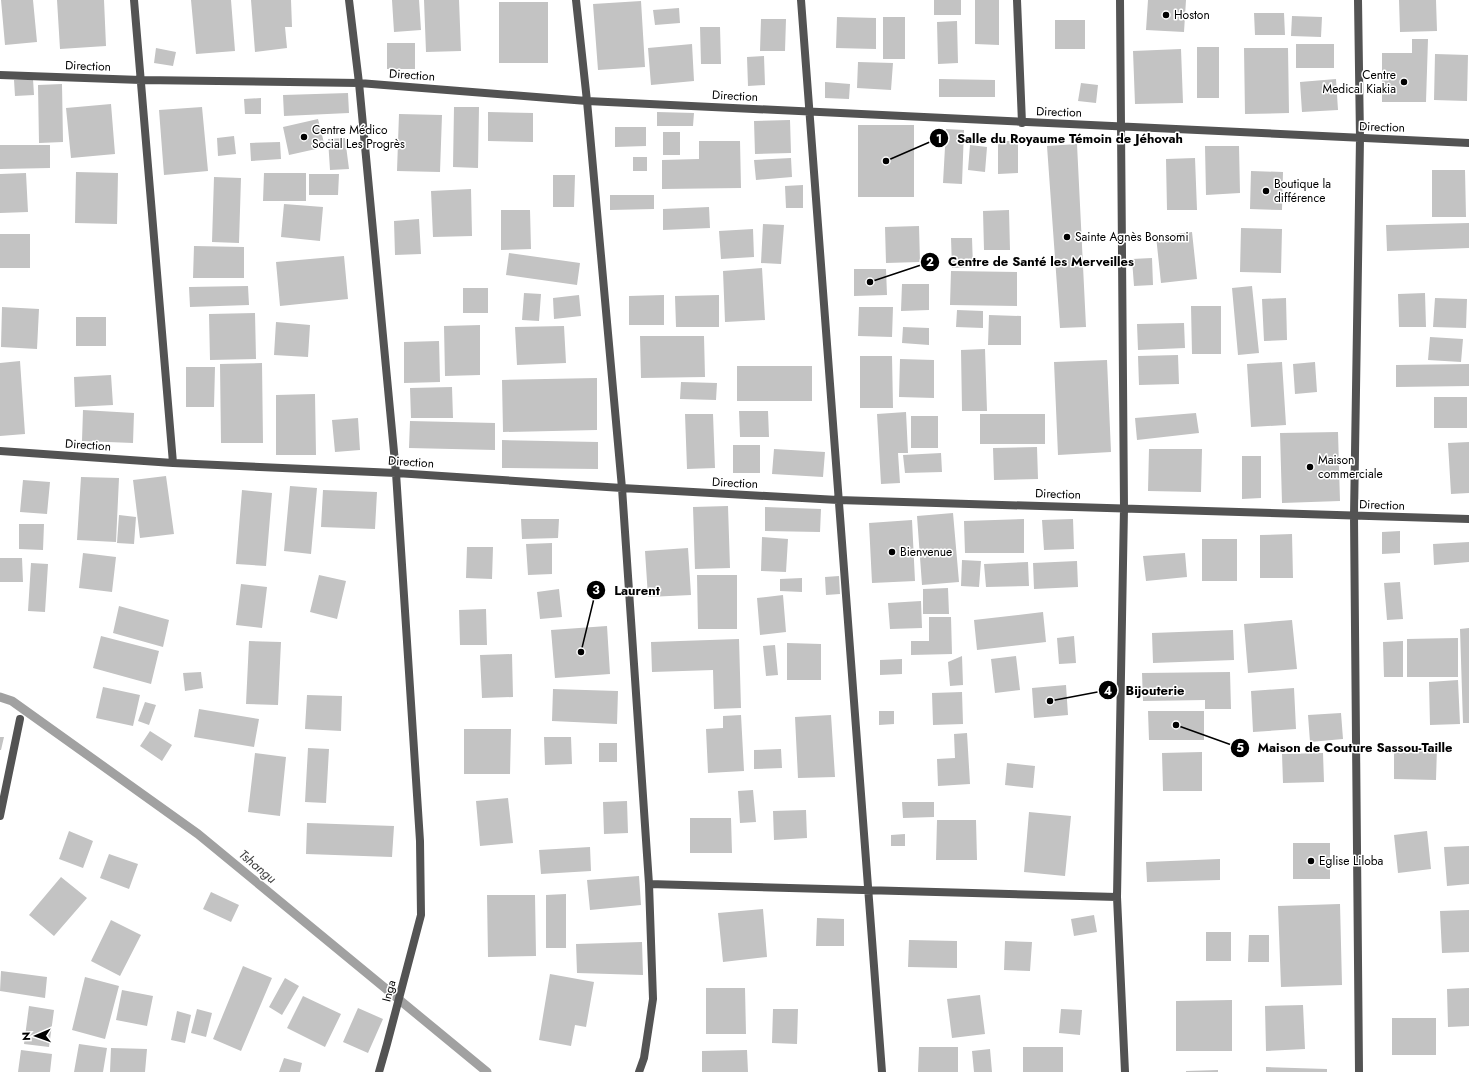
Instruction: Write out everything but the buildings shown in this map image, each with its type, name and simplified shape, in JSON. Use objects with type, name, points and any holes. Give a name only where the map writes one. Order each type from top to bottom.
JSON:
[{"type":"street","points":[[134,0],[173,463]]},
{"type":"street","name":"Inga","points":[[349,0],[359,83],[396,473],[420,841],[421,915],[379,1072]]},
{"type":"street","points":[[576,0],[587,101],[622,488],[649,884],[652,999],[644,1058],[639,1072]]},
{"type":"street","points":[[801,0],[838,500],[870,890],[882,1072]]},
{"type":"street","points":[[1017,0],[1022,123]]},
{"type":"street","points":[[1120,0],[1124,508],[1117,897],[1125,1072]]},
{"type":"street","points":[[1358,0],[1360,138],[1354,516],[1359,1072]]},
{"type":"street","name":"Direction","points":[[0,75],[141,80],[359,83],[587,101],[1022,123],[1469,143]]},
{"type":"street","name":"Direction","points":[[0,452],[173,463],[396,473],[838,500],[1469,519]]},
{"type":"street","points":[[0,816],[20,719]]},
{"type":"street","points":[[649,884],[1117,897]]},
{"type":"waterway","name":"Tshangu","points":[[0,697],[12,701],[198,834],[487,1072]]},
{"type":"place","name":"Hoston","points":[[1166,15]]},
{"type":"place","name":"Centre Medical Kiakia","points":[[1404,82]]},
{"type":"place","name":"Centre Médico Social Les Progrès","points":[[304,137]]},
{"type":"place","name":"Salle du Royaume Témoin de Jéhovah","points":[[886,161]]},
{"type":"place","name":"Boutique la différence","points":[[1266,191]]},
{"type":"place","name":"Sainte Agnès Bonsomi","points":[[1067,237]]},
{"type":"place","name":"Centre de Santé les Merveilles","points":[[870,282]]},
{"type":"place","name":"Maison commerciale","points":[[1310,467]]},
{"type":"place","name":"Bienvenue","points":[[892,552]]},
{"type":"place","name":"Laurent","points":[[581,652]]},
{"type":"place","name":"Bijouterie","points":[[1050,701]]},
{"type":"place","name":"Maison de Couture Sassou-Taille","points":[[1176,725]]},
{"type":"place","name":"Eglise Liloba","points":[[1311,861]]}]
